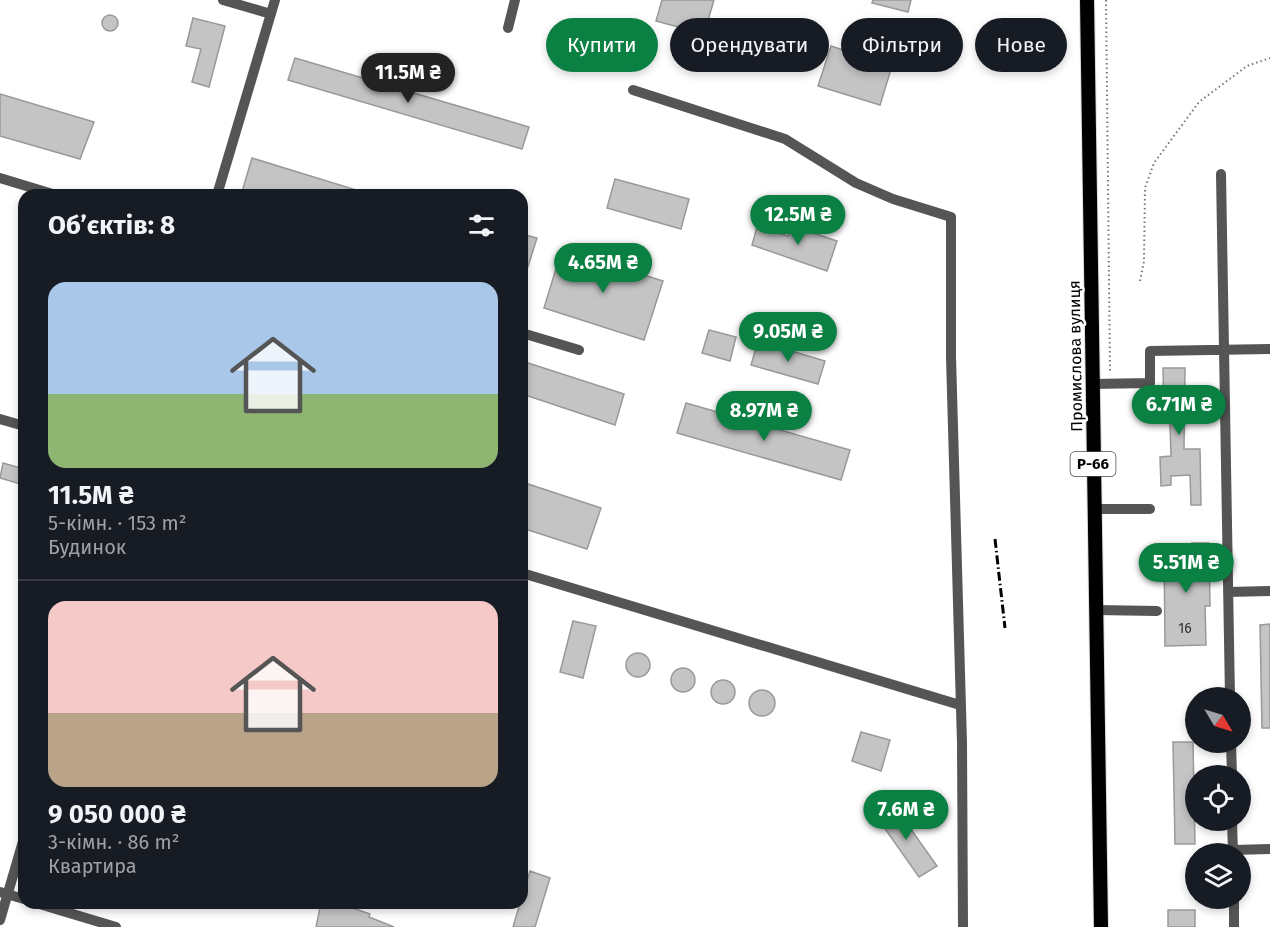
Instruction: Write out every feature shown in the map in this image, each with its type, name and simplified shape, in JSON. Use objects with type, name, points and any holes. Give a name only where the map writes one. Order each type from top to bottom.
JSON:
[{"type":"main road","name":"Промислова вулиця","points":[[1087,0],[1101,927]]},
{"type":"lane","points":[[223,0],[271,14]]},
{"type":"lane","points":[[219,189],[275,0]]},
{"type":"lane","points":[[508,28],[515,0]]},
{"type":"lane","points":[[633,90],[785,139],[856,183],[893,199],[951,217],[951,357],[963,927]]},
{"type":"lane","points":[[1221,174],[1230,687]]},
{"type":"lane","points":[[0,178],[36,189]]},
{"type":"lane","points":[[528,335],[579,350]]},
{"type":"lane","points":[[1092,384],[1150,383],[1150,351],[1270,349]]},
{"type":"lane","points":[[0,419],[18,424]]},
{"type":"lane","points":[[1094,509],[1150,509]]},
{"type":"lane","points":[[528,575],[960,705]]},
{"type":"lane","points":[[1228,592],[1270,591]]},
{"type":"lane","points":[[1096,610],[1157,611]]},
{"type":"lane","points":[[1251,851],[1270,849]]},
{"type":"lane","points":[[0,920],[4,893],[18,854]]},
{"type":"lane","points":[[56,909],[116,927]]},
{"type":"lane","points":[[1234,909],[1234,927]]},
{"type":"path","points":[[1106,0],[1110,384]]},
{"type":"path","points":[[1140,281],[1144,261],[1145,188],[1154,163],[1199,102],[1247,66],[1270,58]]},
{"type":"building","points":[[662,0],[714,0],[709,18],[670,18],[670,25],[658,22]]},
{"type":"building","points":[[873,0],[911,0],[908,12],[872,3]]},
{"type":"building","points":[[110,15],[116,17],[118,23],[116,29],[110,31],[104,29],[102,23],[104,17]]},
{"type":"building","points":[[193,18],[225,26],[209,87],[192,82],[201,49],[186,46]]},
{"type":"building","points":[[831,46],[841,49],[841,72],[890,72],[880,105],[818,86],[823,72],[829,72]]},
{"type":"building","points":[[295,58],[529,127],[522,149],[288,80]]},
{"type":"building","points":[[0,94],[94,122],[80,159],[0,136]]},
{"type":"building","points":[[252,158],[353,189],[243,189]]},
{"type":"building","points":[[615,179],[689,199],[681,229],[607,208]]},
{"type":"building","points":[[792,226],[837,241],[827,271],[752,245],[757,227],[788,236]]},
{"type":"building","points":[[528,236],[537,238],[528,266]]},
{"type":"building","points":[[562,249],[663,281],[644,340],[544,308]]},
{"type":"building","points":[[709,330],[736,337],[730,361],[702,353]]},
{"type":"building","points":[[758,341],[825,361],[818,384],[751,365]]},
{"type":"building","points":[[528,363],[624,394],[615,425],[528,396]]},
{"type":"building","points":[[1163,368],[1185,368],[1184,449],[1200,449],[1201,505],[1191,505],[1190,475],[1171,476],[1171,485],[1161,486],[1160,457],[1171,456],[1170,422],[1164,422]]},
{"type":"building","points":[[686,403],[850,450],[841,480],[677,433]]},
{"type":"building","points":[[3,463],[18,467],[18,483],[0,478]]},
{"type":"building","points":[[528,484],[601,508],[587,549],[528,530]]},
{"type":"building","points":[[1192,543],[1209,543],[1210,606],[1205,606],[1206,645],[1165,646],[1164,547],[1192,546]]},
{"type":"building","points":[[573,621],[596,626],[583,678],[560,672]]},
{"type":"building","points":[[1270,624],[1270,728],[1262,728],[1260,625]]},
{"type":"building","points":[[638,653],[643,654],[649,660],[649,670],[643,676],[638,677],[633,676],[627,670],[626,665],[627,660],[633,654]]},
{"type":"building","points":[[683,668],[691,672],[695,680],[691,688],[683,692],[675,688],[671,680],[675,672]]},
{"type":"building","points":[[723,680],[732,683],[735,692],[732,701],[723,704],[714,701],[711,692],[714,683]]},
{"type":"building","points":[[762,690],[771,694],[775,703],[771,712],[762,716],[753,712],[749,703],[753,694]]},
{"type":"building","points":[[861,732],[890,740],[881,771],[852,761]]},
{"type":"building","points":[[1173,742],[1185,742],[1185,753],[1193,753],[1193,765],[1185,765],[1185,831],[1195,831],[1195,843],[1175,844]]},
{"type":"building","points":[[893,804],[937,866],[919,877],[876,816]]},
{"type":"building","points":[[530,871],[550,878],[535,927],[513,927],[518,909],[528,909]]},
{"type":"building","points":[[320,909],[355,909],[394,927],[316,927]]},
{"type":"building","points":[[1168,910],[1195,910],[1195,927],[1168,927]]},
{"type":"railway","points":[[995,539],[1005,628]]}]
